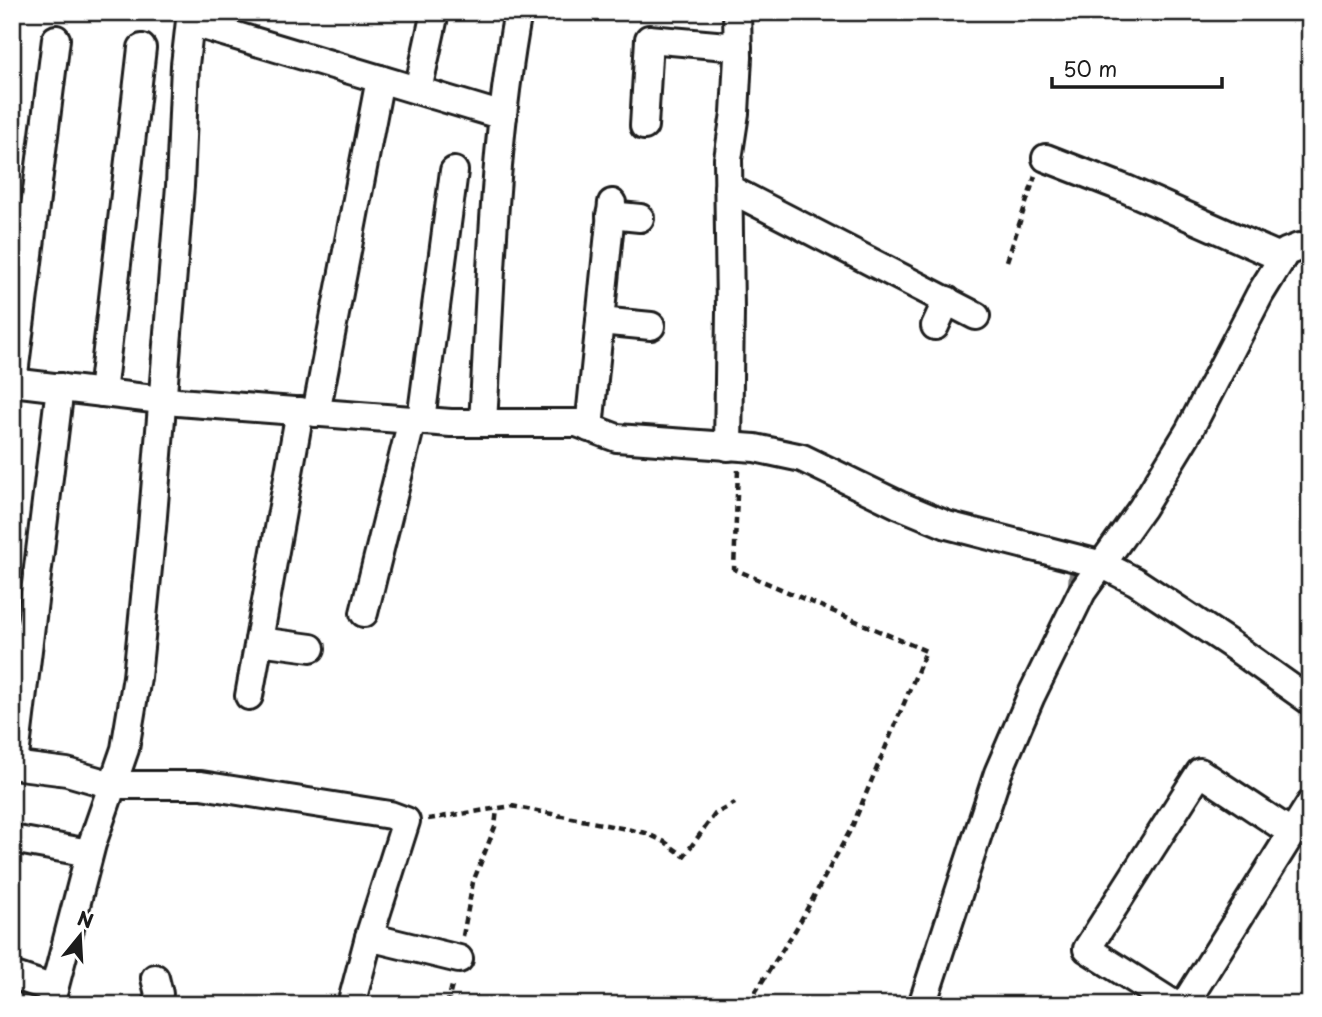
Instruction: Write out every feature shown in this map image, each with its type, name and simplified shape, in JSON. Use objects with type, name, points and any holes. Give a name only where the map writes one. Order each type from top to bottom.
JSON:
[{"type":"street","points":[[418,90],[435,12]]},
{"type":"street","points":[[483,423],[503,116],[518,12]]},
{"type":"street","points":[[733,447],[728,159],[735,113],[737,12]]},
{"type":"street","points":[[12,975],[52,997],[89,853],[125,749],[137,677],[162,400],[180,186],[190,17],[503,116]]},
{"type":"street","points":[[56,39],[13,382],[162,400],[416,420],[577,423],[617,438],[733,447],[802,458],[947,525],[1103,565],[1135,581],[1310,701]]},
{"type":"street","points":[[644,126],[649,39],[738,47]]},
{"type":"street","points":[[102,393],[142,48]]},
{"type":"street","points":[[248,696],[380,79]]},
{"type":"street","points":[[1046,158],[1126,189],[1282,258]]},
{"type":"street","points":[[364,613],[416,420],[454,171]]},
{"type":"street","points":[[728,188],[976,316]]},
{"type":"street","points":[[589,428],[611,209],[640,218]]},
{"type":"street","points":[[922,1005],[998,773],[1031,696],[1082,592],[1142,508],[1189,431],[1260,294],[1286,252],[1299,247],[1310,250]]},
{"type":"street","points":[[935,326],[947,300]]},
{"type":"street","points":[[600,321],[652,326]]},
{"type":"street","points":[[60,387],[21,641],[13,765],[66,772],[112,785],[201,785],[390,815],[406,821],[369,937],[351,1005]]},
{"type":"street","points":[[258,640],[311,648]]},
{"type":"street","points":[[1175,1005],[1087,949],[1200,772],[1292,833]]},
{"type":"street","points":[[1184,1005],[1310,804]]},
{"type":"street","points":[[12,839],[89,853]]},
{"type":"street","points":[[369,937],[459,958]]},
{"type":"street","points":[[155,978],[159,994],[156,1005]]},
{"type":"path","points":[[1007,261],[1036,171],[1046,158]]},
{"type":"path","points":[[733,447],[734,569],[926,651],[852,827],[796,929],[747,1005]]},
{"type":"path","points":[[406,821],[512,806],[646,833],[665,842],[684,856],[715,814],[735,803]]},
{"type":"path","points":[[447,1005],[473,882],[495,827],[497,809]]},
{"type":"waterway","points":[[1071,591],[1073,565]]},
{"type":"waterway","points":[[922,964],[930,939]]}]
